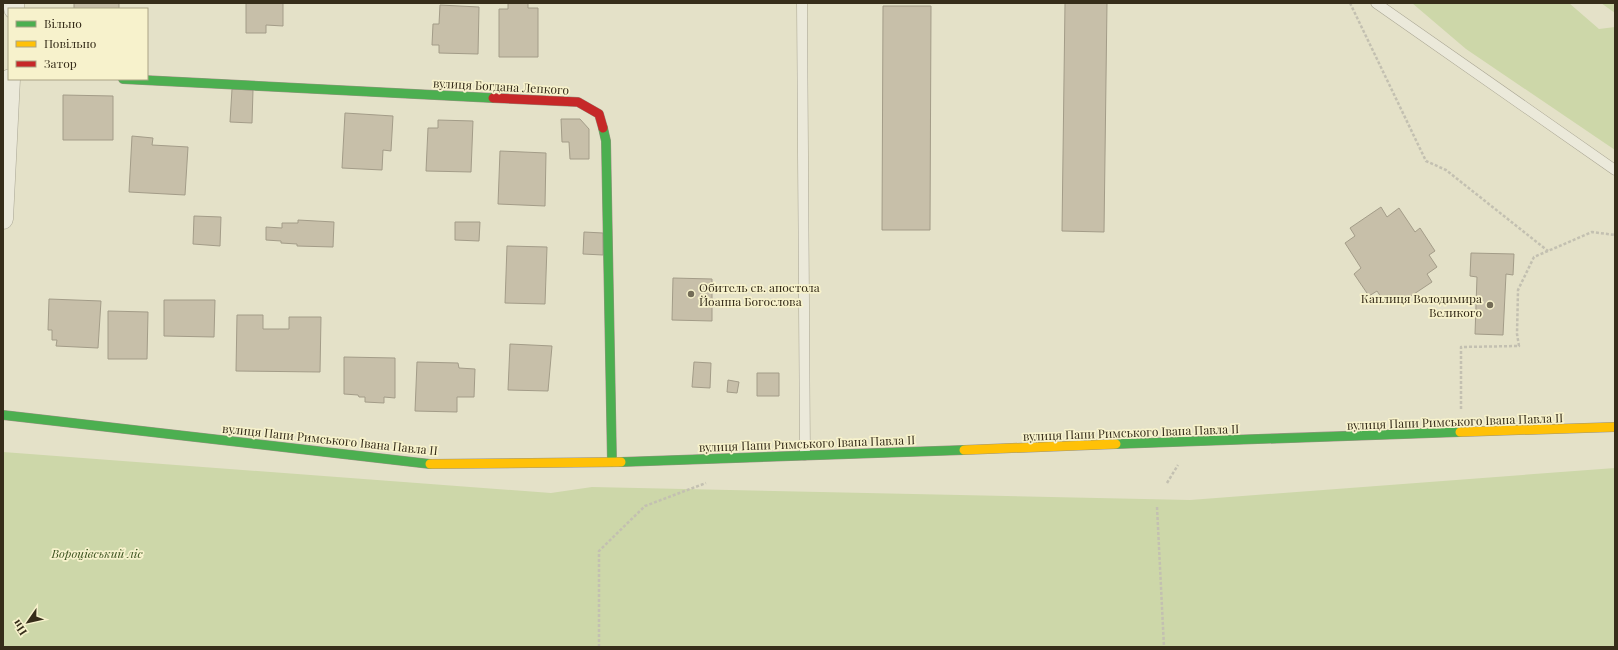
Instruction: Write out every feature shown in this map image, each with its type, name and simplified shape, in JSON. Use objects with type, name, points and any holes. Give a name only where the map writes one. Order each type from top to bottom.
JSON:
[{"type":"street","points":[[3,219],[10,80]]},
{"type":"street","name":"вулиця Богдана Лепкого","points":[[143,80],[578,102],[599,114],[606,141],[612,462]]},
{"type":"street","name":"вулиця Папи Римського Івана Павла ІІ","points":[[3,415],[431,464],[612,462],[1615,427]]},
{"type":"lane","points":[[802,3],[805,455]]},
{"type":"lane","points":[[1376,3],[1615,170]]},
{"type":"path","points":[[1350,3],[1426,161],[1446,170],[1548,251]]},
{"type":"path","points":[[1461,432],[1461,347],[1519,346],[1517,334],[1518,290],[1534,257],[1592,232],[1615,235]]},
{"type":"path","points":[[599,647],[599,551],[645,506],[712,481]]},
{"type":"path","points":[[1157,507],[1164,647]]},
{"type":"green space","points":[[1412,3],[1569,3],[1599,29],[1615,27],[1615,150],[1466,49]]},
{"type":"green space","points":[[1601,3],[1615,3],[1615,13]]},
{"type":"green space","name":"Вороцівський ліс","points":[[3,452],[551,493],[592,487],[1190,500],[1615,468],[1615,647],[3,647]]},
{"type":"building","points":[[74,3],[119,3],[119,8],[74,8]]},
{"type":"building","points":[[246,3],[283,3],[283,26],[266,25],[266,33],[246,33]]},
{"type":"building","points":[[508,3],[528,3],[528,8],[538,8],[538,57],[499,57],[499,9],[508,9]]},
{"type":"building","points":[[1065,3],[1107,3],[1104,232],[1062,231]]},
{"type":"building","points":[[440,5],[479,7],[478,54],[439,53],[439,45],[432,45],[433,24],[439,24]]},
{"type":"building","points":[[883,6],[931,6],[930,230],[882,230]]},
{"type":"building","points":[[232,89],[253,90],[252,123],[230,122]]},
{"type":"building","points":[[63,95],[113,96],[113,140],[63,140]]},
{"type":"building","points":[[345,113],[393,116],[391,151],[383,150],[382,170],[342,168]]},
{"type":"building","points":[[561,119],[580,119],[589,129],[589,159],[570,159],[569,142],[562,142]]},
{"type":"building","points":[[438,120],[473,121],[471,172],[426,171],[428,128],[438,128]]},
{"type":"building","points":[[132,136],[153,138],[152,145],[188,147],[185,195],[129,192]]},
{"type":"building","points":[[500,151],[546,153],[545,206],[498,204]]},
{"type":"building","points":[[1381,207],[1387,217],[1399,208],[1415,232],[1420,228],[1435,251],[1429,255],[1437,267],[1427,274],[1432,282],[1399,304],[1395,297],[1385,303],[1377,291],[1369,296],[1354,274],[1361,268],[1345,243],[1355,236],[1350,228]]},
{"type":"building","points":[[194,216],[221,217],[220,246],[193,244]]},
{"type":"building","points":[[298,220],[334,222],[333,247],[297,246],[297,244],[266,240],[266,227],[282,228],[282,223],[298,223]]},
{"type":"building","points":[[455,222],[480,222],[479,241],[455,240]]},
{"type":"building","points":[[584,232],[603,233],[603,255],[583,254]]},
{"type":"building","points":[[507,246],[547,247],[545,304],[505,303]]},
{"type":"building","name":"Каплиця Володимира Великого","points":[[1471,253],[1514,254],[1513,275],[1506,274],[1503,335],[1475,334],[1477,277],[1470,276]]},
{"type":"building","name":"Обитель св. апостола Йоанна Богослова","points":[[673,278],[712,279],[712,321],[672,320]]},
{"type":"building","points":[[49,299],[101,301],[98,348],[56,346],[57,340],[52,340],[52,330],[48,330]]},
{"type":"building","points":[[164,300],[215,300],[214,337],[164,336]]},
{"type":"building","points":[[108,311],[148,312],[147,359],[108,359]]},
{"type":"building","points":[[237,315],[263,315],[263,329],[289,329],[289,317],[321,317],[320,372],[236,371]]},
{"type":"building","points":[[510,344],[552,346],[548,391],[508,390]]},
{"type":"building","points":[[344,357],[395,358],[395,398],[384,397],[384,403],[365,402],[365,397],[344,394]]},
{"type":"building","points":[[417,362],[458,363],[459,368],[475,369],[474,397],[457,397],[457,412],[415,411]]},
{"type":"building","points":[[694,362],[711,363],[710,388],[692,387]]},
{"type":"building","points":[[757,373],[779,373],[779,396],[757,396]]},
{"type":"building","points":[[728,380],[739,382],[737,393],[727,392]]},
{"type":"traffic: fast","points":[[142,80],[493,98]]},
{"type":"traffic: fast","points":[[603,128],[606,141],[612,462]]},
{"type":"traffic: fast","points":[[3,415],[430,464]]},
{"type":"traffic: fast","points":[[1116,444],[1460,432]]},
{"type":"traffic: fast","points":[[621,462],[964,450]]},
{"type":"traffic: slow","points":[[1460,432],[1615,427]]},
{"type":"traffic: slow","points":[[964,450],[1116,444]]},
{"type":"traffic: slow","points":[[430,464],[621,462]]},
{"type":"traffic: jam","points":[[493,98],[578,102],[599,114],[603,128]]},
{"type":"place","name":"Обитель св. апостола Йоанна Богослова","points":[[691,294]]},
{"type":"place","name":"Каплиця Володимира Великого","points":[[1490,305]]}]
